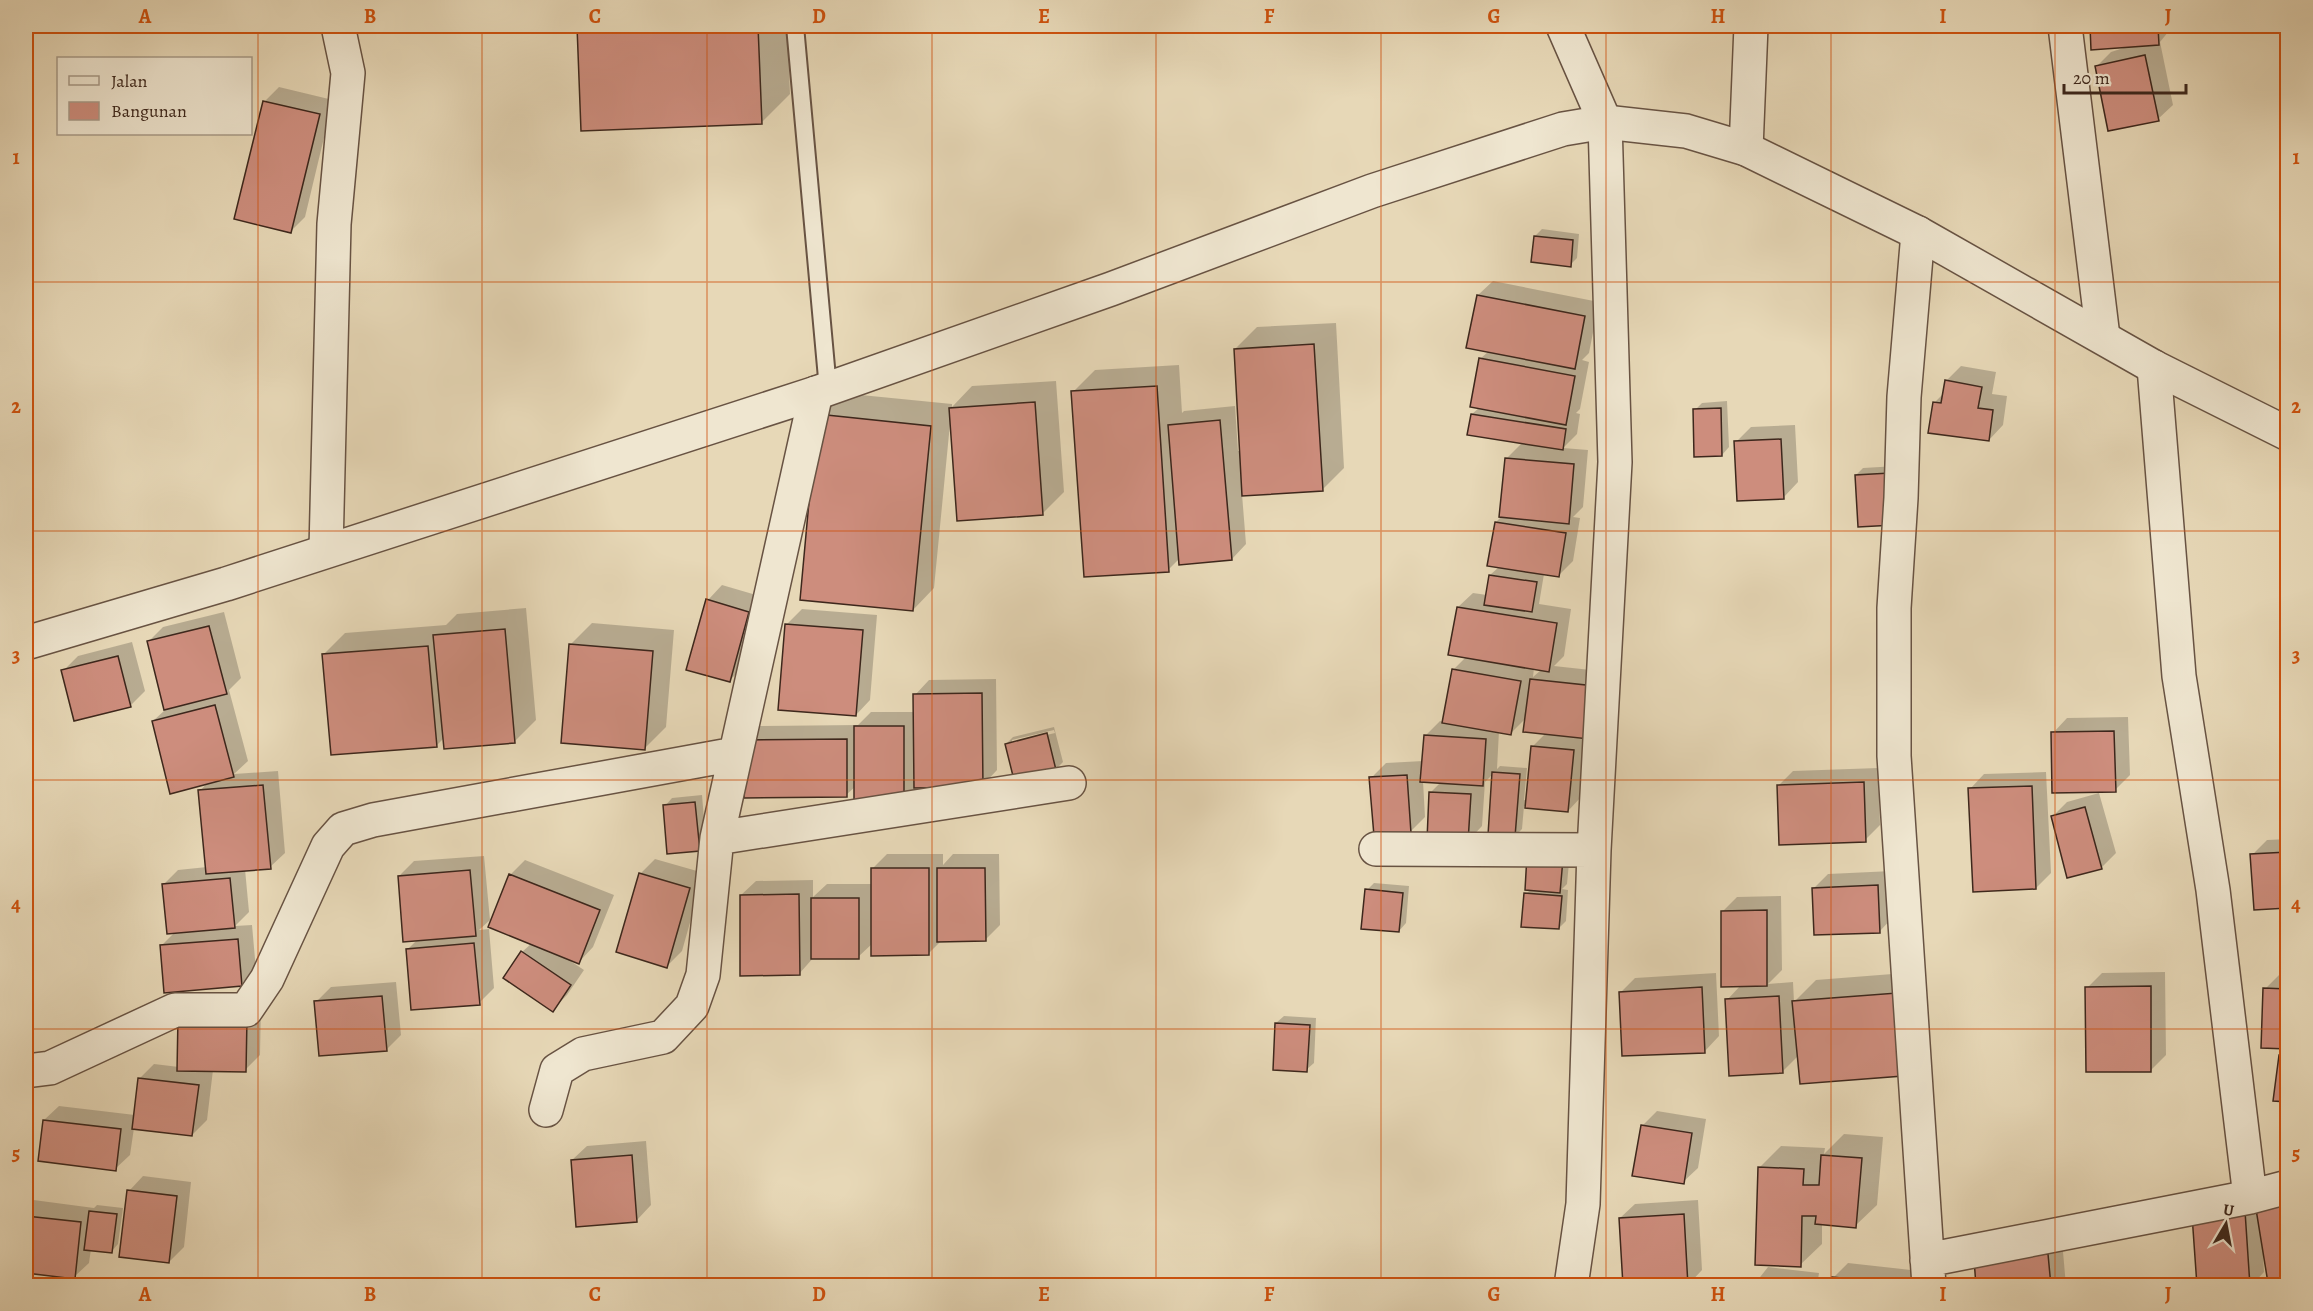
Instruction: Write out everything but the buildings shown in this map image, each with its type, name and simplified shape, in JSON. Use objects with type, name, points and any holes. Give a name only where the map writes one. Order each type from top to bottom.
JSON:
[{"type":"street","points":[[326,550],[334,224],[348,73],[338,26]]},
{"type":"street","points":[[1563,26],[1605,122],[1616,462],[1594,850],[1583,1204],[1571,1286]]},
{"type":"street","points":[[1746,149],[1751,26]]},
{"type":"street","points":[[2066,26],[2103,337]]},
{"type":"street","points":[[26,643],[226,584],[822,391],[1111,289],[1372,190],[1563,129],[1605,122],[1686,131],[1746,149],[1918,233],[2154,367],[2288,434]]},
{"type":"street","points":[[1918,233],[1904,397],[1894,608],[1894,745],[1928,1273],[2288,1187]]},
{"type":"street","points":[[2154,367],[2179,676],[2213,890],[2250,1197]]},
{"type":"street","points":[[546,1110],[557,1070],[583,1054],[663,1037],[692,1006],[703,975],[717,838],[822,391]]},
{"type":"street","points":[[26,1071],[50,1068],[175,1010],[246,1010],[267,979],[328,846],[343,829],[373,820],[735,754]]},
{"type":"street","points":[[717,838],[1069,783]]},
{"type":"street","points":[[1376,849],[1594,850]]},
{"type":"lane","points":[[795,26],[822,391]]}]
